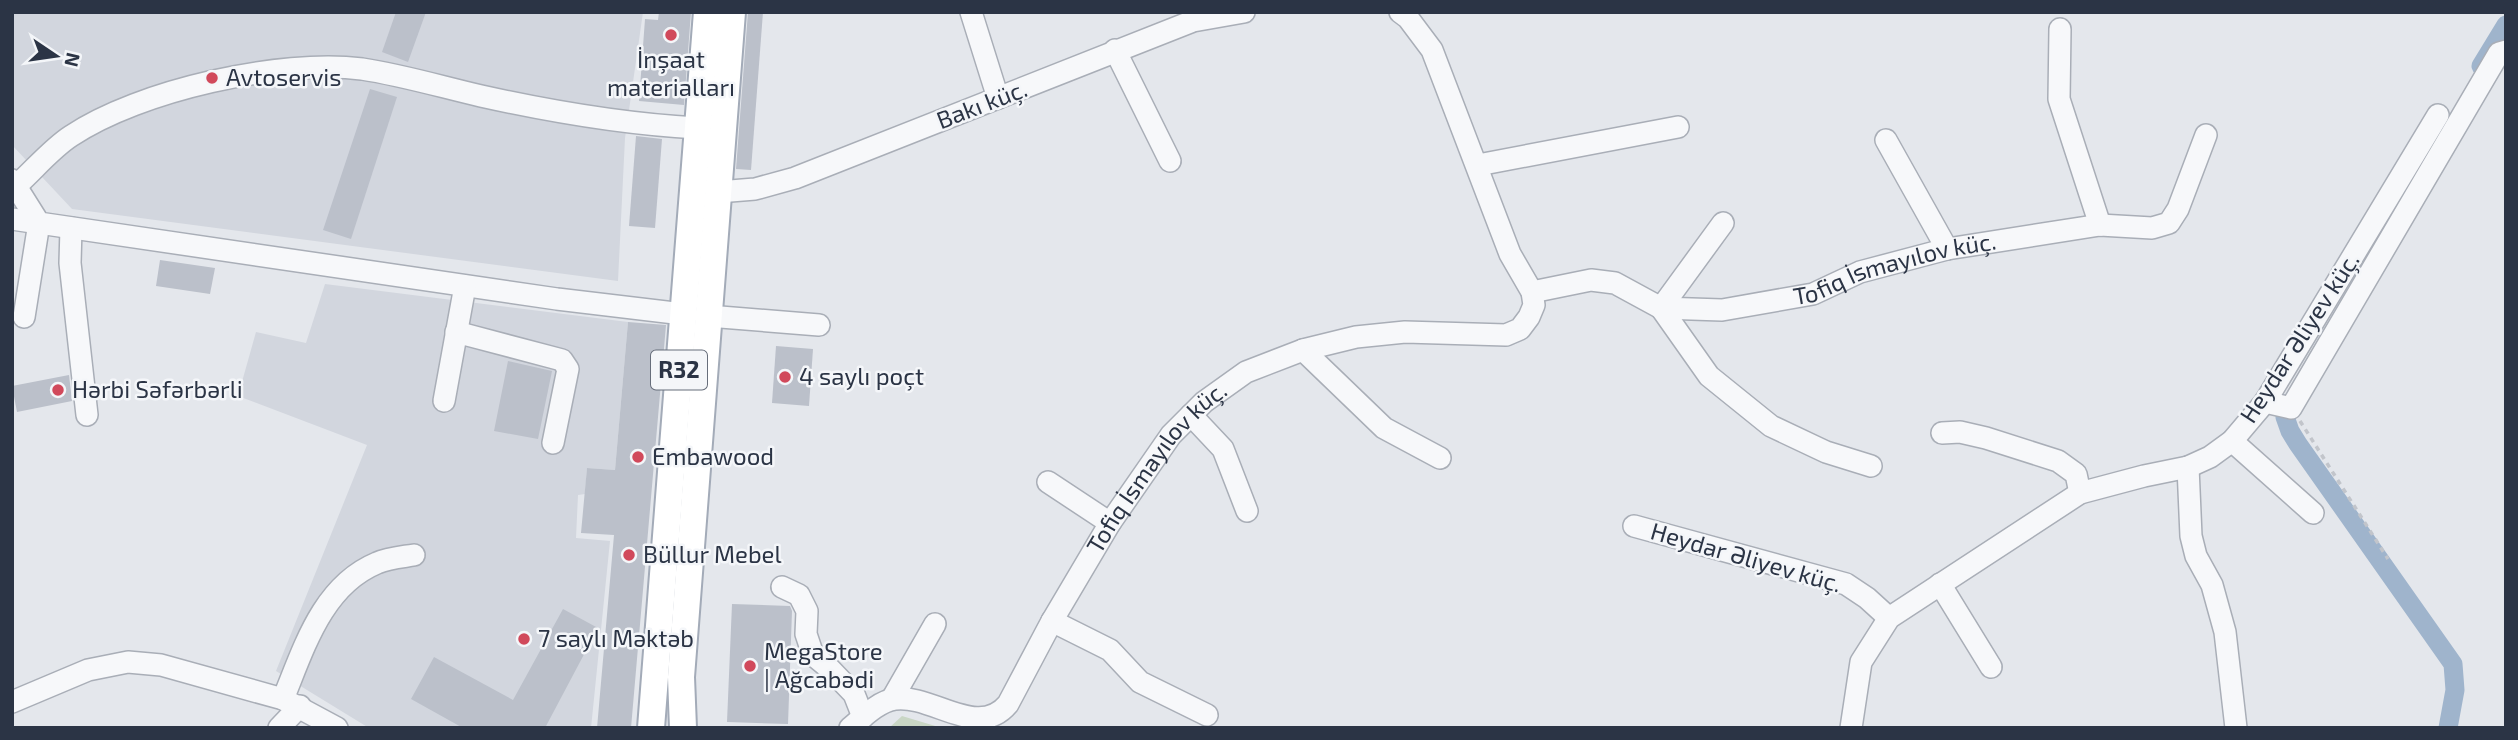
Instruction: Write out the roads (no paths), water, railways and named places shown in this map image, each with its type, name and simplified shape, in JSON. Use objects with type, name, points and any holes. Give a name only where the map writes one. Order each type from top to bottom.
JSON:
[{"type":"main road","name":"R32","points":[[682,728],[681,677],[696,315],[697,128],[707,12]]},
{"type":"main road","name":"R32","points":[[652,728],[696,315],[718,192],[732,12]]},
{"type":"street","points":[[971,12],[998,98]]},
{"type":"street","name":"Bakı küç.","points":[[718,192],[755,189],[795,178],[1193,21],[1244,12]]},
{"type":"street","points":[[1400,12],[1408,18],[1432,50],[1510,254],[1532,292]]},
{"type":"street","points":[[2060,29],[2059,99],[2100,225]]},
{"type":"street","points":[[1115,50],[1170,161]]},
{"type":"street","points":[[2265,402],[2291,408],[2499,53],[2506,51]]},
{"type":"street","points":[[24,317],[39,223],[14,183],[70,136],[125,107],[216,80],[311,66],[363,69],[582,116],[648,125],[697,128]]},
{"type":"street","name":"Heydar Əliyev küç.","points":[[1851,728],[1861,662],[1889,618],[2080,492],[2188,467],[2210,457],[2232,441],[2265,402],[2438,115]]},
{"type":"street","points":[[1478,165],[1678,127]]},
{"type":"street","name":"Tofiq İsmayılov küç.","points":[[892,699],[907,698],[971,717],[999,722],[1001,713],[1052,621],[1110,523],[1171,435],[1204,402],[1246,372],[1303,350],[1356,337],[1405,332],[1506,335],[1521,328],[1530,317],[1534,305],[1532,292],[1591,280],[1615,283],[1661,308],[1723,310],[1813,295],[1860,272],[1947,249],[2100,225],[2152,229],[2169,223],[2178,209],[2206,135]]},
{"type":"street","points":[[1886,140],[1947,249]]},
{"type":"street","points":[[12,219],[465,286],[696,315],[819,325]]},
{"type":"street","points":[[1723,223],[1661,308],[1709,376],[1771,426],[1826,452],[1871,466]]},
{"type":"street","points":[[72,228],[70,263],[87,415]]},
{"type":"street","points":[[444,401],[465,286]]},
{"type":"street","points":[[456,332],[562,360],[568,369],[553,443]]},
{"type":"street","points":[[1303,350],[1384,428],[1440,458]]},
{"type":"street","points":[[1191,415],[1223,449],[1247,512]]},
{"type":"street","points":[[1942,433],[1960,432],[1986,438],[2059,461],[2076,474],[2080,492]]},
{"type":"street","points":[[2232,441],[2313,513]]},
{"type":"street","points":[[2188,467],[2191,536],[2196,556],[2212,585],[2225,632],[2236,728]]},
{"type":"street","points":[[1048,482],[1110,523]]},
{"type":"street","name":"Heydar Əliyev küç.","points":[[1634,526],[1846,584],[1889,618]]},
{"type":"street","points":[[279,728],[292,703],[318,617],[348,579],[378,562],[414,555]]},
{"type":"street","points":[[1940,584],[1991,667]]},
{"type":"street","points":[[782,587],[799,596],[807,611],[806,634],[813,655],[854,694],[856,722],[892,699],[935,624]]},
{"type":"street","points":[[1052,621],[1110,650],[1140,682],[1207,715]]},
{"type":"street","points":[[12,702],[89,670],[128,662],[161,665],[292,703],[337,728]]},
{"type":"waterway","points":[[2481,66],[2506,25]]},
{"type":"waterway","points":[[2285,417],[2298,444],[2453,664],[2455,690],[2448,728]]},
{"type":"place","name":"İnşaat materialları","points":[[671,35]]},
{"type":"place","name":"Avtoservis","points":[[212,78]]},
{"type":"place","name":"4 saylı poçt","points":[[785,377]]},
{"type":"place","name":"Hərbi Səfərbərli","points":[[58,390]]},
{"type":"place","name":"Embawood","points":[[638,457]]},
{"type":"place","name":"Büllur Mebel","points":[[629,555]]},
{"type":"place","name":"7 saylı Məktəb","points":[[524,639]]},
{"type":"place","name":"MegaStore | Ağcabədi","points":[[750,666]]}]
